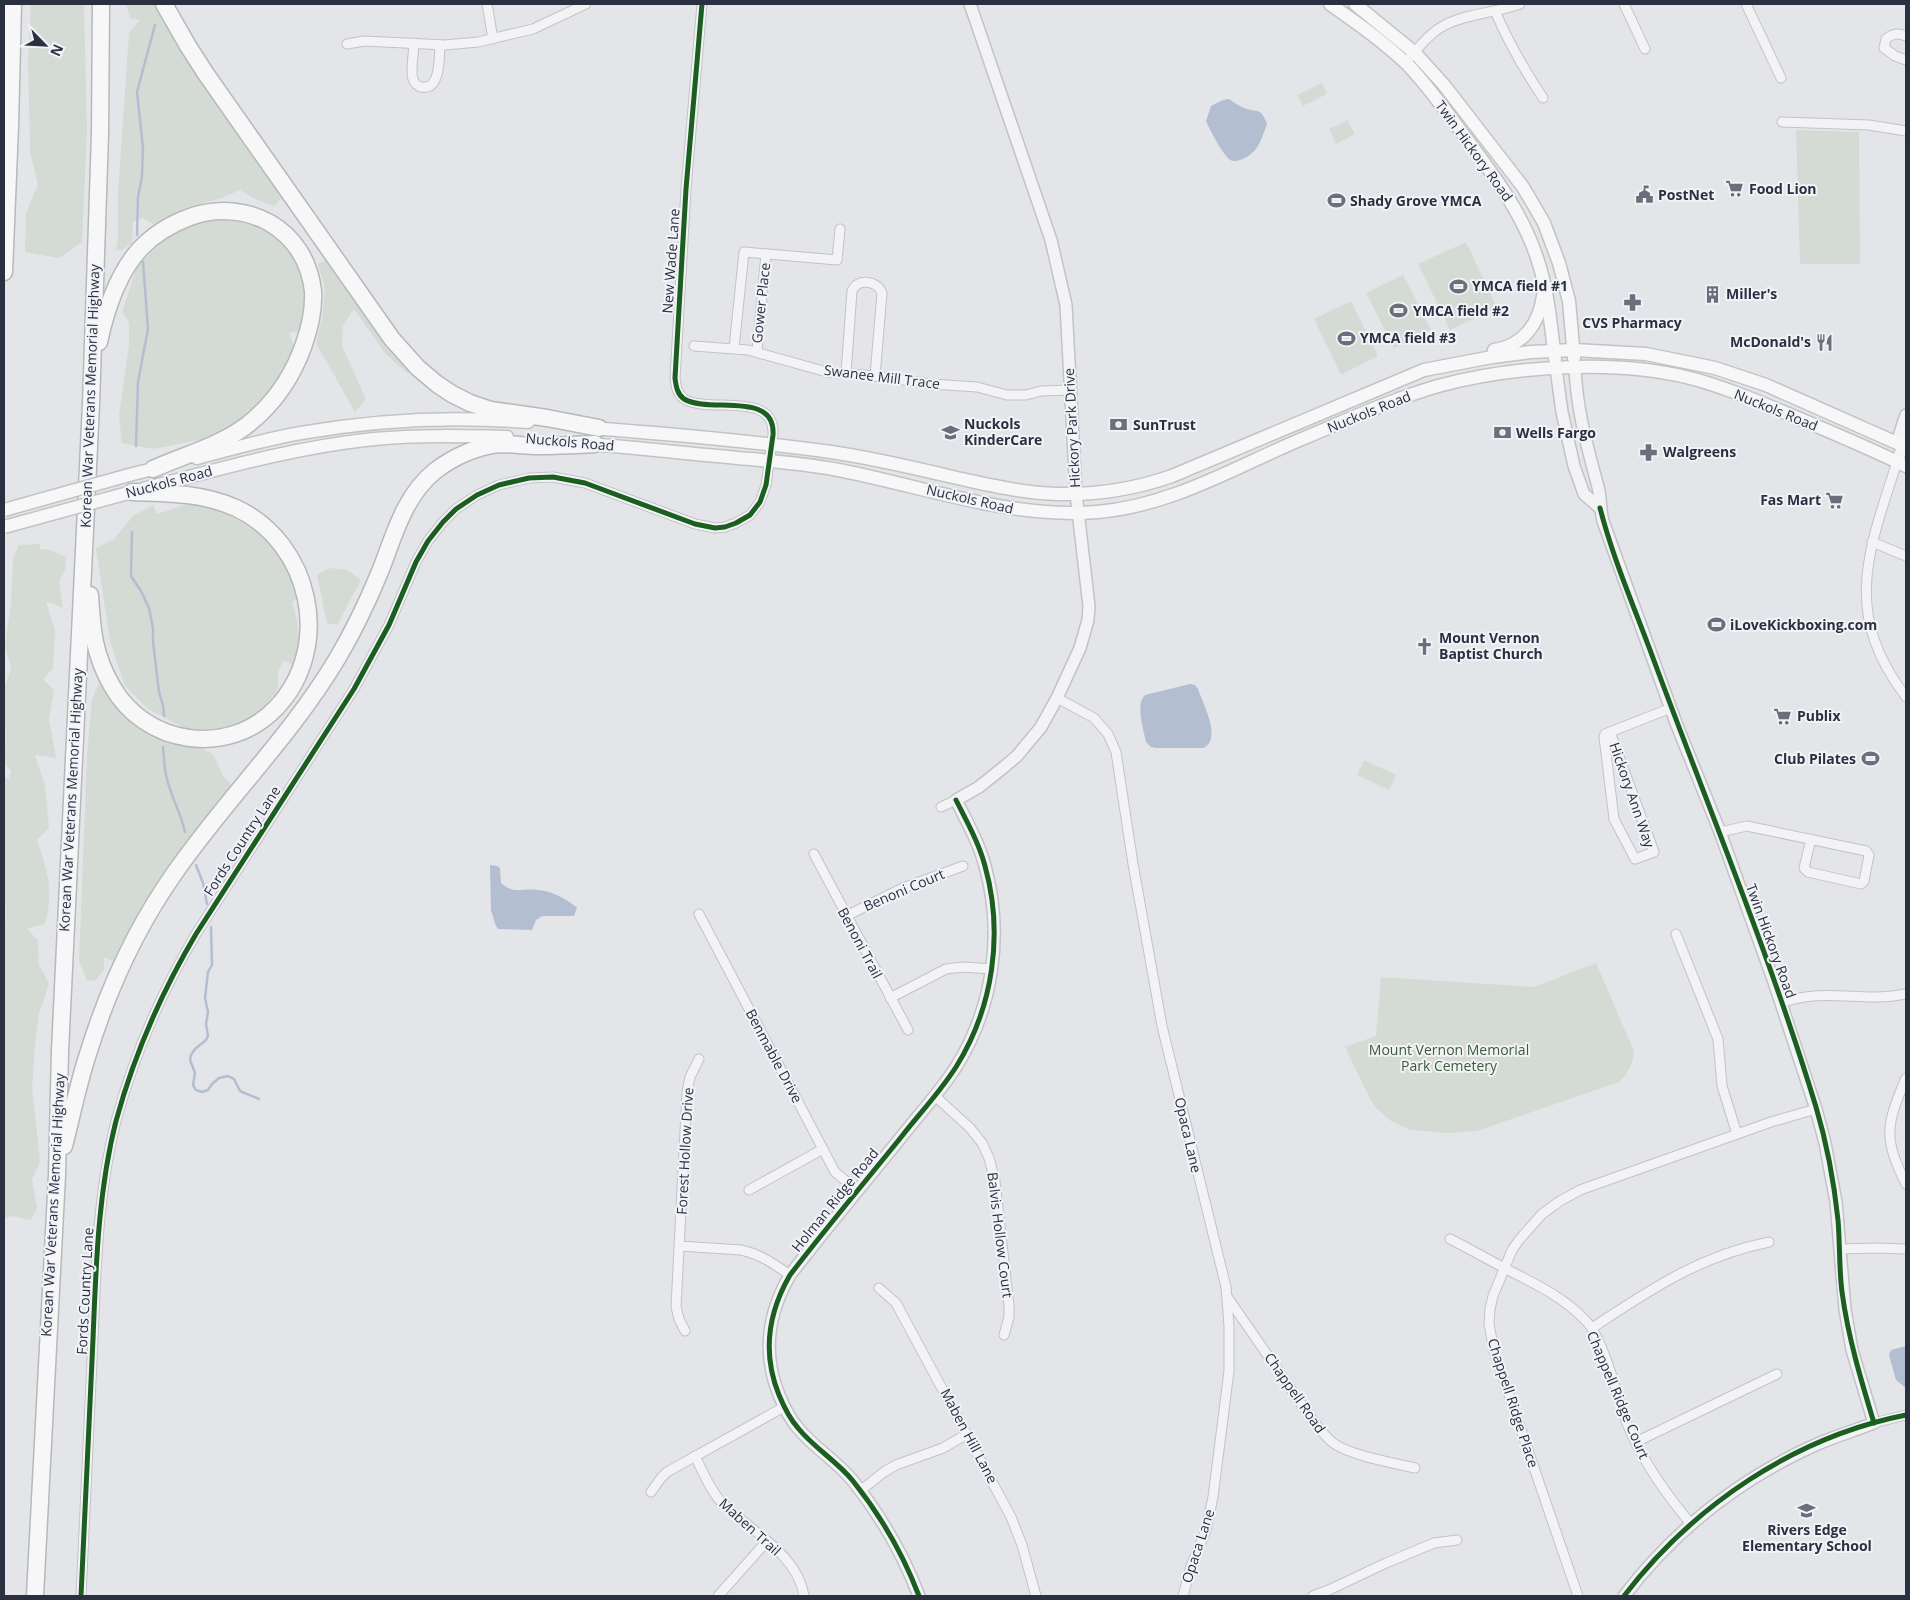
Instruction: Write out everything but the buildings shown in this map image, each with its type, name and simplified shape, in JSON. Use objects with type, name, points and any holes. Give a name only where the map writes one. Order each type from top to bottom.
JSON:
[{"type":"highway","points":[[4,272],[13,4]]},
{"type":"highway","name":"Korean War Veterans Memorial Highway","points":[[35,1596],[57,1175],[60,1051],[91,404],[100,134],[101,4]]},
{"type":"highway","points":[[164,4],[188,46],[212,82],[392,339],[418,368],[452,394],[491,410],[599,428]]},
{"type":"highway","points":[[91,404],[99,340],[116,286],[133,257],[151,238],[180,220],[203,212],[228,210],[262,218],[289,238],[297,248],[307,268],[312,286],[313,305],[307,337],[288,379],[271,402],[239,431],[221,441],[153,469]]},
{"type":"highway","points":[[57,1175],[94,1033],[117,975],[137,934],[194,845],[287,732],[323,681],[363,610],[404,510],[420,485],[436,470],[455,458],[487,446],[500,444],[538,446],[595,444]]},
{"type":"highway","points":[[85,526],[93,640],[108,679],[128,708],[159,730],[170,735],[195,740],[233,735],[249,729],[266,718],[286,697],[298,675],[306,651],[309,622],[308,607],[304,589],[294,564],[281,544],[270,532],[258,521],[235,508],[192,495],[130,492]]},
{"type":"main road","name":"Twin Hickory Road","points":[[1330,4],[1376,38],[1405,63],[1436,97],[1502,187],[1526,231],[1542,273],[1556,368]]},
{"type":"main road","name":"Twin Hickory Road","points":[[1355,4],[1414,53],[1444,85],[1522,187],[1544,223],[1566,286],[1571,317],[1575,368]]},
{"type":"main road","points":[[1435,367],[1474,353],[1507,347],[1524,338],[1535,324],[1541,306],[1543,296],[1542,273]]},
{"type":"main road","name":"Nuckols Road","points":[[4,510],[129,475],[298,433],[380,422],[434,419],[599,428],[772,445],[872,459],[1012,490],[1076,494],[1140,486],[1172,476],[1393,382],[1435,367],[1531,352],[1574,350],[1646,354],[1715,368],[1766,385],[1905,445]]},
{"type":"main road","name":"Nuckols Road","points":[[4,527],[130,492],[290,452],[374,439],[423,437],[480,437],[595,444],[804,465],[862,475],[1010,509],[1043,513],[1077,513],[1127,508],[1180,493],[1368,410],[1435,387],[1492,375],[1556,368],[1652,372],[1702,382],[1762,403],[1856,442],[1902,464]]},
{"type":"street","points":[[487,4],[493,39]]},
{"type":"street","points":[[347,44],[364,41],[440,45],[493,39],[534,29],[586,4]]},
{"type":"street","name":"New Wade Lane","points":[[702,4],[686,189],[676,386],[681,396],[693,402],[753,408],[763,411],[773,422],[772,445]]},
{"type":"street","name":"Hickory Park Drive","points":[[941,807],[992,778],[1017,756],[1040,727],[1058,698],[1080,648],[1088,620],[1088,592],[1077,513],[1066,305],[1051,240],[970,4]]},
{"type":"street","points":[[1405,63],[1426,40],[1443,26],[1459,18],[1520,4]]},
{"type":"street","points":[[1624,4],[1645,49]]},
{"type":"street","points":[[1746,4],[1781,78]]},
{"type":"street","points":[[1495,11],[1517,60],[1543,98]]},
{"type":"street","points":[[1906,36],[1897,33],[1890,36],[1886,39],[1884,48],[1895,56],[1906,60]]},
{"type":"street","points":[[414,43],[412,78],[416,85],[424,87],[432,84],[436,77],[440,45]]},
{"type":"street","points":[[1782,122],[1869,124],[1906,131]]},
{"type":"street","points":[[734,348],[744,252],[837,260],[840,229]]},
{"type":"street","name":"Gower Place","points":[[756,352],[766,254]]},
{"type":"street","points":[[846,373],[852,291],[856,284],[874,283],[882,293],[875,376]]},
{"type":"street","name":"Swanee Mill Trace","points":[[694,346],[734,348],[756,352],[814,369],[931,384],[977,387],[1016,396],[1041,391],[1071,390]]},
{"type":"street","name":"Twin Hickory Road","points":[[1556,368],[1562,412],[1574,466],[1584,494],[1600,508]]},
{"type":"street","name":"Twin Hickory Road","points":[[1575,368],[1580,421],[1599,489],[1600,508],[1671,708],[1720,832],[1781,1003],[1816,1109],[1831,1172],[1837,1208],[1842,1289],[1852,1350],[1874,1423]]},
{"type":"street","points":[[1906,415],[1900,437],[1905,445],[1902,464],[1872,542],[1865,591],[1870,622],[1884,662],[1906,697]]},
{"type":"street","name":"Fords Country Lane","points":[[81,1596],[99,1230],[108,1160],[116,1122],[134,1063],[152,1018],[174,972],[200,927],[370,660],[389,624],[416,562],[428,541],[456,509],[477,495],[499,485],[534,478],[553,477],[585,483],[695,524],[715,528],[725,527],[742,520],[757,508],[764,494],[772,445]]},
{"type":"street","points":[[1872,542],[1906,556]]},
{"type":"street","name":"Opaca Lane","points":[[1058,698],[1094,718],[1108,734],[1116,752],[1133,864],[1162,1026],[1227,1296],[1228,1371],[1213,1497],[1206,1530],[1191,1566],[1183,1596]]},
{"type":"street","name":"Hickory Ann Way","points":[[1610,732],[1654,852],[1634,859],[1614,819],[1604,737],[1605,734],[1610,732],[1671,708]]},
{"type":"street","name":"Holman Ridge Road","points":[[918,1596],[910,1572],[882,1521],[842,1469],[798,1428],[784,1407],[771,1372],[768,1343],[774,1309],[790,1275],[935,1096],[956,1066],[980,1020],[992,969],[994,918],[991,892],[978,845],[956,800]]},
{"type":"street","points":[[1720,832],[1747,826],[1811,839],[1866,851],[1869,855],[1864,881],[1861,884],[1808,872],[1804,868],[1811,839]]},
{"type":"street","name":"Benoni Trail","points":[[814,854],[908,1030]]},
{"type":"street","name":"Benoni Court","points":[[846,916],[903,888],[963,866]]},
{"type":"street","name":"Benmable Drive","points":[[699,914],[835,1172],[858,1191]]},
{"type":"street","points":[[1676,934],[1718,1039],[1722,1086],[1737,1134]]},
{"type":"street","points":[[890,998],[946,969],[962,967],[992,969]]},
{"type":"street","points":[[1781,1003],[1800,997],[1820,995],[1882,998],[1906,994]]},
{"type":"street","name":"Forest Hollow Drive","points":[[685,1331],[677,1312],[688,1084],[699,1059]]},
{"type":"street","points":[[1906,1078],[1893,1110],[1889,1130],[1893,1157],[1906,1184]]},
{"type":"street","name":"Balvis Hollow Court","points":[[935,1096],[970,1128],[982,1143],[992,1170],[1010,1306],[1004,1335]]},
{"type":"street","name":"Chappell Ridge Place","points":[[1578,1596],[1543,1498],[1491,1339],[1490,1309],[1512,1250],[1529,1227],[1560,1201],[1584,1188],[1737,1134],[1816,1109]]},
{"type":"street","points":[[749,1190],[823,1149]]},
{"type":"street","name":"Chappell Ridge Court","points":[[1450,1239],[1557,1296],[1573,1308],[1592,1328],[1636,1442],[1661,1487],[1691,1524]]},
{"type":"street","points":[[1592,1328],[1688,1269],[1727,1252],[1769,1242]]},
{"type":"street","points":[[680,1246],[750,1252],[768,1259],[790,1275]]},
{"type":"street","points":[[1840,1249],[1906,1249]]},
{"type":"street","name":"Maben Hill Lane","points":[[879,1288],[896,1303],[1011,1517],[1022,1546],[1036,1596]]},
{"type":"street","name":"Chappell Road","points":[[1227,1296],[1309,1415],[1333,1443],[1347,1450],[1415,1468]]},
{"type":"street","points":[[1636,1442],[1777,1374]]},
{"type":"street","points":[[651,1492],[667,1472],[784,1407]]},
{"type":"street","points":[[1624,1596],[1652,1562],[1691,1524],[1720,1500],[1770,1468],[1815,1445],[1874,1423],[1906,1416]]},
{"type":"street","points":[[860,1491],[896,1465],[935,1452],[968,1434]]},
{"type":"street","name":"Maben Trail","points":[[696,1456],[711,1489],[722,1502],[787,1560],[798,1576],[803,1587],[804,1596]]},
{"type":"street","points":[[1312,1596],[1332,1593],[1386,1562],[1434,1543],[1457,1540]]},
{"type":"street","points":[[718,1596],[767,1541]]},
{"type":"green space","points":[[31,4],[84,4],[87,131],[82,242],[59,258],[25,252],[26,213],[38,185],[30,151],[28,58]]},
{"type":"green space","points":[[126,4],[159,4],[284,196],[274,206],[253,198],[240,190],[222,198],[186,208],[153,224],[143,218],[133,222],[132,243],[122,250],[116,250],[129,33],[140,20],[130,18]]},
{"type":"green space","points":[[1322,83],[1327,94],[1303,106],[1297,95]]},
{"type":"green space","points":[[1347,120],[1355,134],[1336,144],[1329,129]]},
{"type":"green space","points":[[1796,130],[1859,132],[1860,264],[1800,264]]},
{"type":"green space","points":[[228,215],[267,224],[289,247],[308,289],[302,332],[289,332],[296,352],[276,389],[244,419],[210,438],[153,449],[122,443],[119,416],[129,344],[129,323],[122,312],[137,266],[169,235],[200,216]]},
{"type":"green space","name":"YMCA field #1","points":[[1466,242],[1497,308],[1450,330],[1418,264]]},
{"type":"green space","points":[[330,258],[411,367],[408,374],[385,353],[354,309],[343,326],[342,346],[366,399],[355,412],[316,343],[322,318],[325,289],[318,264]]},
{"type":"green space","name":"YMCA field #2","points":[[1403,275],[1431,330],[1394,348],[1366,293]]},
{"type":"green space","name":"YMCA field #3","points":[[1351,301],[1378,356],[1341,375],[1314,319]]},
{"type":"green space","points":[[191,503],[221,510],[257,530],[290,566],[301,596],[292,602],[297,620],[301,654],[293,665],[284,660],[278,672],[278,689],[255,720],[222,729],[188,730],[148,709],[125,686],[110,642],[96,548],[113,540],[134,515],[153,505],[157,514]]},
{"type":"green space","points":[[40,544],[40,549],[50,550],[66,557],[65,570],[59,581],[63,608],[46,601],[55,631],[53,668],[43,679],[54,690],[49,719],[56,758],[35,755],[45,785],[49,828],[37,840],[47,872],[49,900],[45,924],[27,929],[38,940],[39,965],[49,984],[39,1013],[35,1046],[32,1087],[40,1161],[32,1180],[37,1208],[31,1220],[13,1216],[4,1218],[4,931],[6,911],[4,899],[4,777],[9,779],[11,771],[4,762],[6,736],[4,728],[4,689],[11,668],[5,646],[11,602],[13,558],[19,545]]},
{"type":"green space","points":[[330,568],[347,570],[361,580],[337,625],[327,623],[317,575]]},
{"type":"green space","points":[[99,683],[123,713],[172,741],[199,747],[213,754],[223,776],[232,786],[125,948],[114,962],[104,957],[104,969],[96,980],[87,981],[79,961],[87,755],[92,699]]},
{"type":"green space","points":[[1364,760],[1396,775],[1389,790],[1357,775]]},
{"type":"green space","name":"Mount Vernon Memorial Park Cemetery","points":[[1596,963],[1634,1051],[1630,1068],[1619,1082],[1477,1131],[1448,1133],[1410,1130],[1391,1121],[1376,1108],[1370,1099],[1345,1047],[1376,1036],[1381,977],[1534,987]]},
{"type":"water","points":[[1229,99],[1244,108],[1261,113],[1267,124],[1261,141],[1255,150],[1246,157],[1236,161],[1230,160],[1223,152],[1206,121],[1211,106]]},
{"type":"water","points":[[1190,684],[1195,685],[1198,689],[1210,721],[1212,730],[1209,744],[1203,748],[1151,747],[1146,742],[1142,725],[1140,711],[1142,699],[1145,695]]},
{"type":"water","points":[[490,865],[500,868],[501,883],[506,887],[515,890],[543,891],[558,895],[577,908],[574,916],[542,916],[536,920],[532,930],[498,929],[491,911]]},
{"type":"water","points":[[1906,1346],[1906,1388],[1896,1380],[1889,1355],[1891,1350]]},
{"type":"waterway","points":[[137,235],[138,197],[142,176],[143,148],[137,92],[155,25]]},
{"type":"waterway","points":[[136,446],[138,382],[148,329],[143,262]]},
{"type":"waterway","points":[[132,532],[131,576],[149,608],[153,628],[159,692],[164,716]]},
{"type":"waterway","points":[[163,747],[168,782],[185,832]]},
{"type":"waterway","points":[[196,865],[203,883],[207,904]]},
{"type":"waterway","points":[[211,927],[212,965],[208,972],[205,998],[208,1012],[206,1024],[208,1036],[191,1055],[190,1060],[195,1073],[193,1085],[196,1090],[202,1092],[208,1090],[219,1078],[228,1076],[234,1079],[240,1091],[259,1099]]},
{"type":"cycle path","points":[[81,1596],[99,1229],[105,1175],[123,1096],[140,1048],[183,956],[354,689],[389,625],[416,562],[428,541],[456,509],[477,495],[499,485],[529,478],[553,477],[585,483],[695,524],[715,528],[736,523],[750,515],[760,502],[766,485],[773,435],[771,421],[764,412],[753,408],[695,403],[684,399],[676,387],[686,189],[702,4]]},
{"type":"cycle path","points":[[1600,508],[1625,584],[1759,937],[1816,1107],[1827,1149],[1834,1192],[1838,1220],[1841,1283],[1845,1309],[1855,1358],[1874,1423]]},
{"type":"cycle path","points":[[919,1596],[898,1550],[863,1494],[847,1474],[804,1435],[787,1412],[774,1379],[769,1349],[772,1319],[790,1275],[943,1085],[969,1044],[979,1020],[992,970],[994,918],[985,866],[956,800]]},
{"type":"cycle path","points":[[1624,1596],[1651,1563],[1681,1533],[1714,1505],[1749,1480],[1786,1458],[1824,1440],[1865,1425],[1906,1415]]},
{"type":"place","name":"Food Lion","points":[[1735,189]]},
{"type":"place","name":"PostNet","points":[[1644,195]]},
{"type":"place","name":"Shady Grove YMCA","points":[[1336,201]]},
{"type":"place","name":"YMCA field #1","points":[[1458,286]]},
{"type":"place","name":"Miller's","points":[[1712,294]]},
{"type":"place","name":"CVS Pharmacy","points":[[1632,303]]},
{"type":"place","name":"YMCA field #2","points":[[1399,311]]},
{"type":"place","name":"YMCA field #3","points":[[1346,338]]},
{"type":"place","name":"McDonald's","points":[[1825,342]]},
{"type":"place","name":"SunTrust","points":[[1119,425]]},
{"type":"place","name":"Nuckols KinderCare","points":[[950,432]]},
{"type":"place","name":"Wells Fargo","points":[[1502,433]]},
{"type":"place","name":"Walgreens","points":[[1649,452]]},
{"type":"place","name":"Fas Mart","points":[[1835,500]]},
{"type":"place","name":"iLoveKickboxing.com","points":[[1716,625]]},
{"type":"place","name":"Mount Vernon Baptist Church","points":[[1425,646]]},
{"type":"place","name":"Publix","points":[[1783,716]]},
{"type":"place","name":"Club Pilates","points":[[1870,759]]},
{"type":"place","name":"Rivers Edge Elementary School","points":[[1807,1510]]}]
